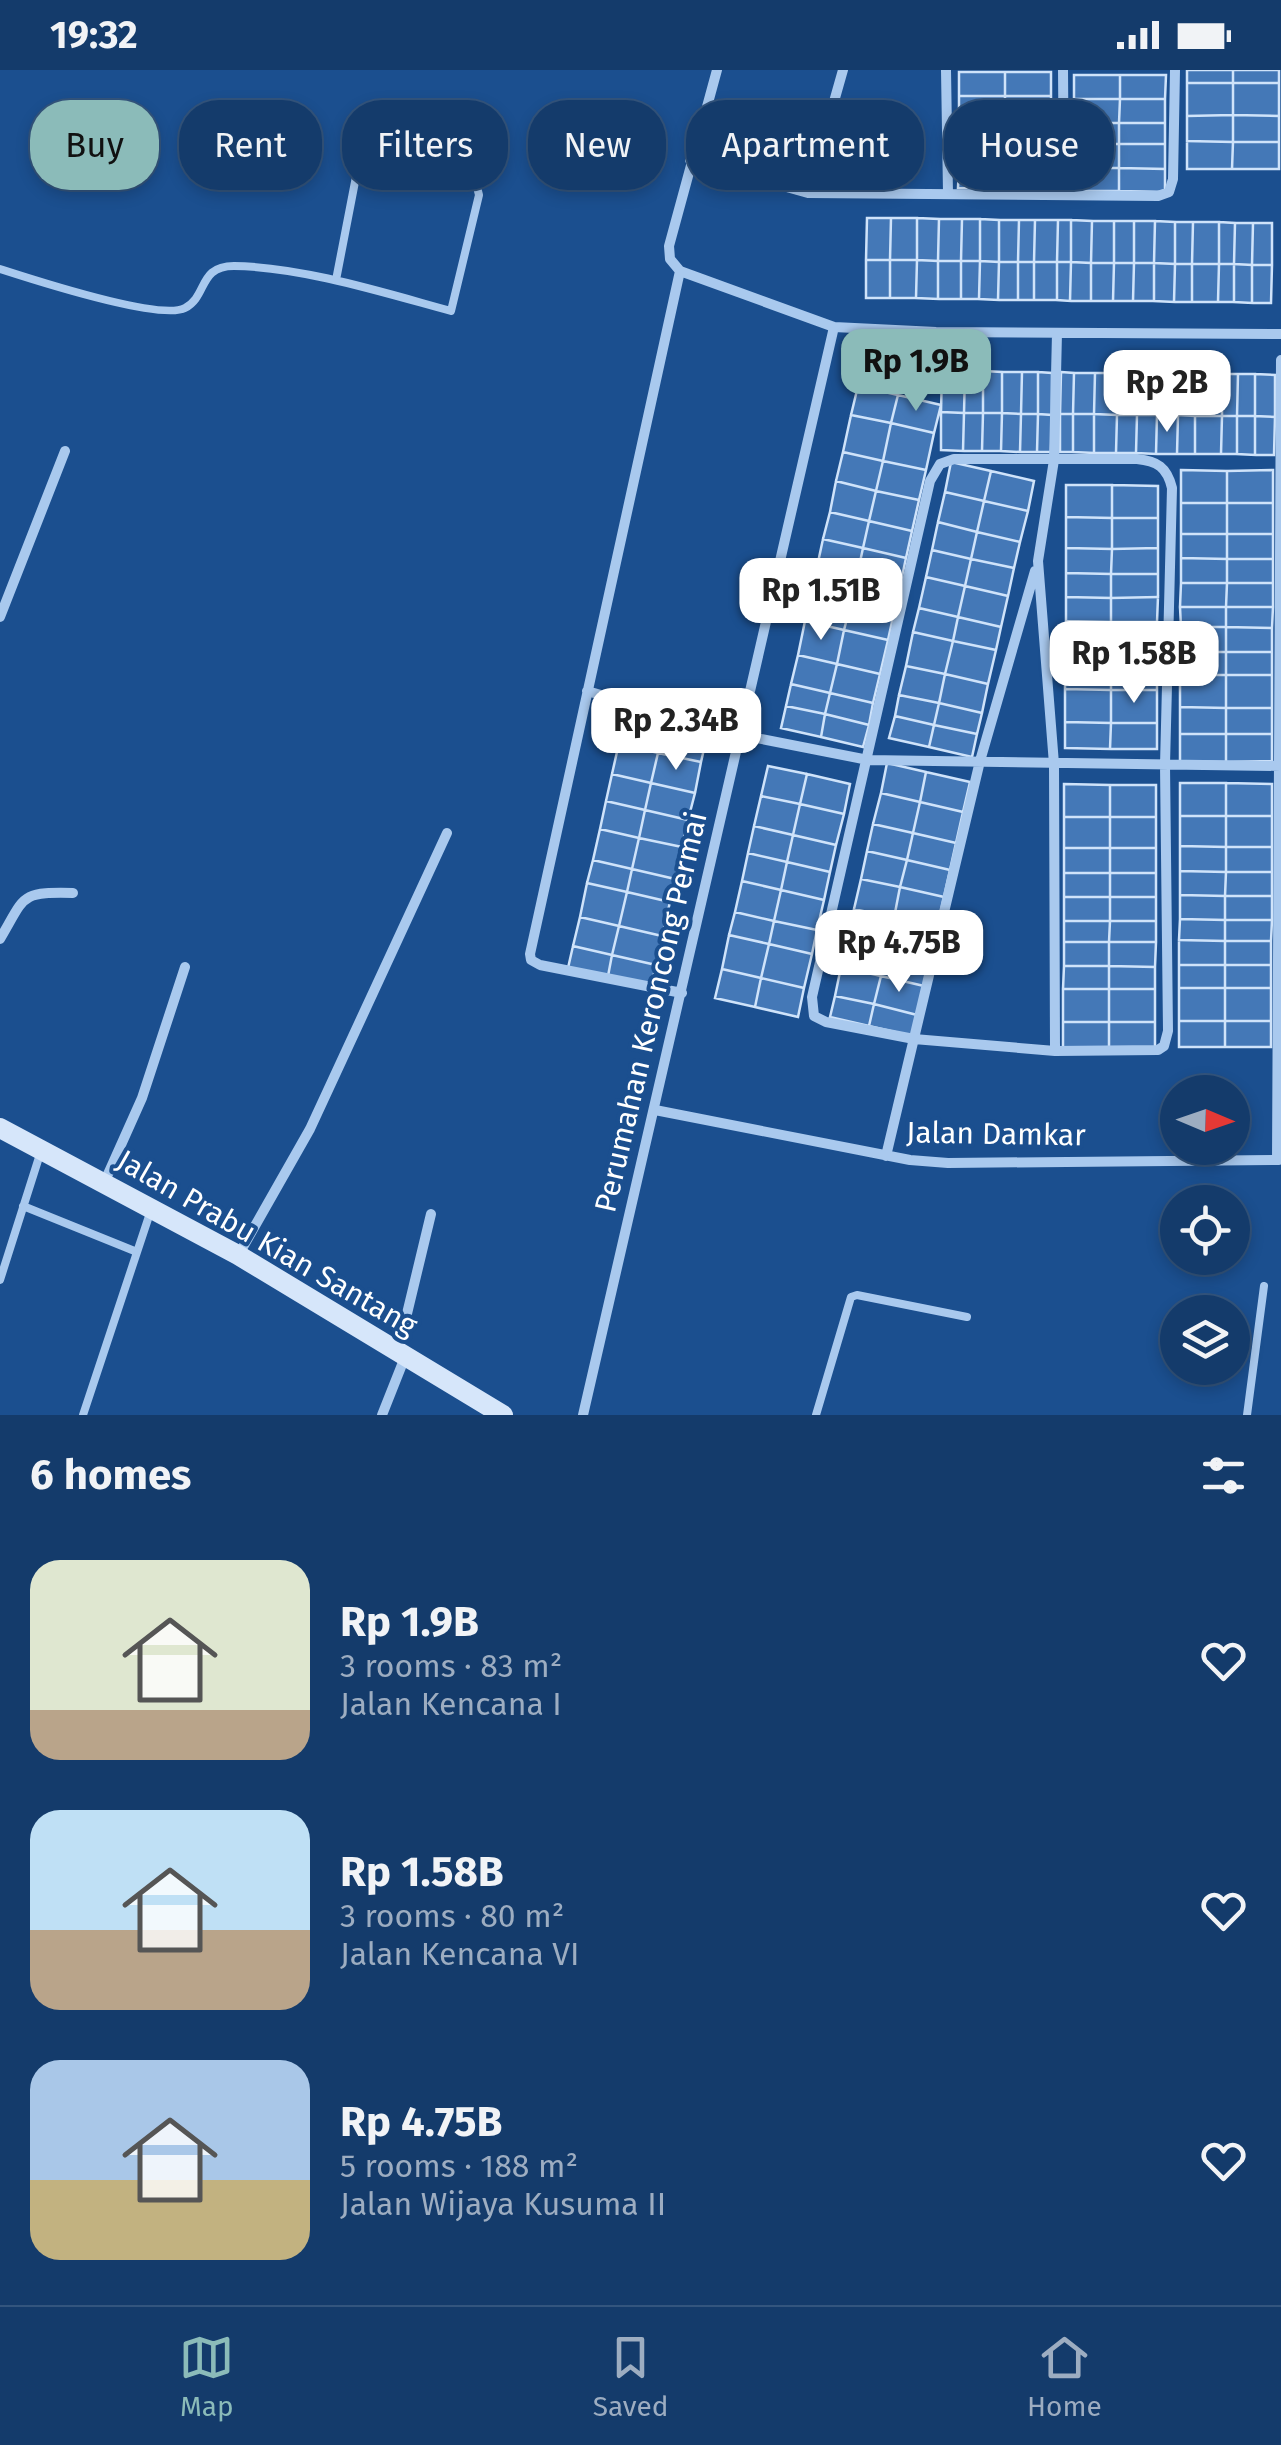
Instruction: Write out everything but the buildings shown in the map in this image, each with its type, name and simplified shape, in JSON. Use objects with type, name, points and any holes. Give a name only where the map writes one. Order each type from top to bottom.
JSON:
[{"type":"main road","name":"Jalan Prabu Kian Santang","points":[[0,1128],[238,1255],[503,1415]]},
{"type":"street","points":[[707,100],[716,70]]},
{"type":"street","points":[[808,193],[843,70]]},
{"type":"street","points":[[946,70],[948,193]]},
{"type":"street","points":[[1063,70],[1064,193]]},
{"type":"street","points":[[797,190],[1158,196],[1169,192],[1173,179],[1175,70]]},
{"type":"street","points":[[686,176],[669,246],[670,259],[680,271],[834,328],[1281,334]]},
{"type":"street","points":[[680,271],[530,949],[531,960],[540,965],[682,993]]},
{"type":"street","name":"Perumahan Keroncong Permai","points":[[583,1415],[834,328]]},
{"type":"street","points":[[886,1156],[980,761],[1038,561],[1054,460],[1057,333]]},
{"type":"street","points":[[1279,1160],[1281,360]]},
{"type":"street","points":[[0,618],[64,451]]},
{"type":"street","points":[[954,459],[1152,461],[1163,466],[1172,488],[1165,765],[1168,1031],[1164,1046],[1154,1051],[1054,1050],[914,1040],[826,1022],[814,1016],[812,1007],[868,760],[933,471],[940,464],[954,459]]},
{"type":"street","points":[[1038,561],[1054,764],[1054,1050]]},
{"type":"street","points":[[587,691],[741,734],[868,760],[1279,766]]},
{"type":"street","points":[[238,1255],[310,1130],[447,833]]},
{"type":"street","points":[[0,940],[24,898],[36,892],[73,894]]},
{"type":"street","points":[[103,1184],[142,1098],[186,967]]},
{"type":"street","name":"Jalan Damkar","points":[[655,1110],[886,1156],[948,1164],[1279,1160]]},
{"type":"street","points":[[382,1415],[402,1354],[431,1214]]},
{"type":"lane","points":[[0,270],[164,311],[185,309],[206,278],[225,267],[336,280],[451,310],[479,195],[472,172],[466,166],[374,146],[365,150],[360,156],[336,280]]},
{"type":"lane","points":[[0,1280],[41,1151]]},
{"type":"lane","points":[[23,1206],[137,1252]]},
{"type":"lane","points":[[83,1415],[152,1208]]},
{"type":"lane","points":[[1248,1415],[1264,1286]]},
{"type":"lane","points":[[816,1415],[851,1297],[968,1317]]}]
